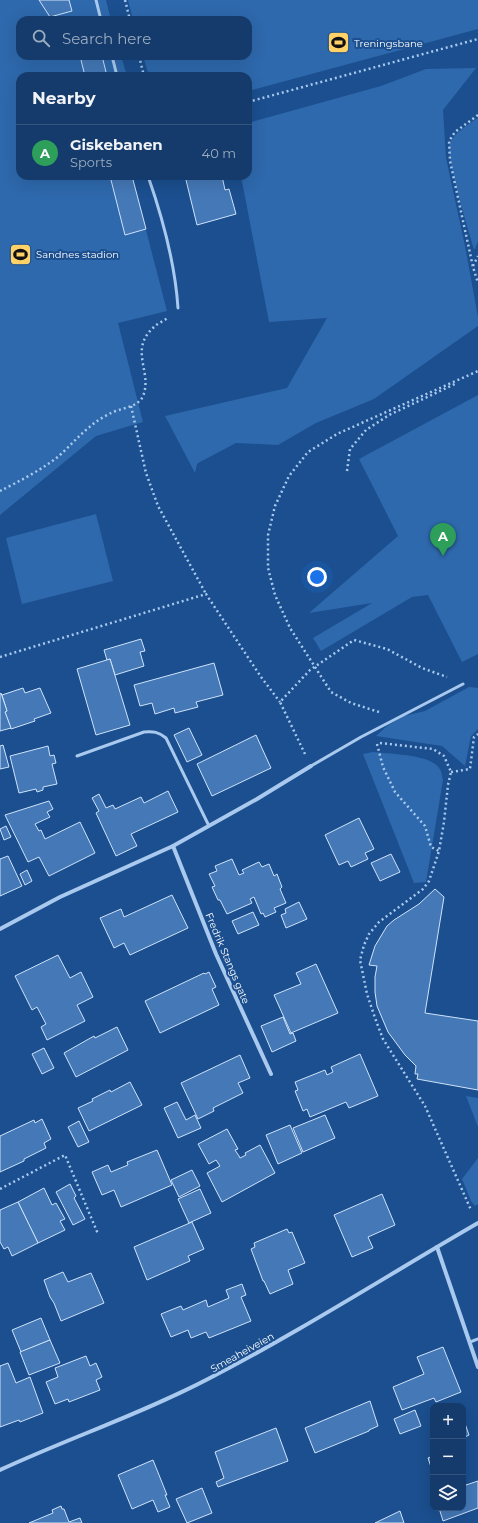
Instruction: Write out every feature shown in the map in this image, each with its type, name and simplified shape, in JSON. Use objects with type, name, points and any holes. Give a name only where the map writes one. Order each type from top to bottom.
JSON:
[{"type":"street","points":[[0,929],[60,897],[173,846],[257,799],[311,766]]},
{"type":"street","name":"Fredrik Stangs gate","points":[[173,846],[216,954],[271,1074]]},
{"type":"street","name":"Smeaheiveien","points":[[0,1470],[168,1399],[208,1379],[293,1333],[478,1223]]},
{"type":"street","points":[[437,1247],[478,1367]]},
{"type":"lane","points":[[96,0],[101,16]]},
{"type":"lane","points":[[113,60],[116,72]]},
{"type":"lane","points":[[149,180],[162,217],[172,258],[178,308]]},
{"type":"lane","points":[[311,766],[361,737],[462,684]]},
{"type":"lane","points":[[77,756],[144,732],[152,731],[160,733],[166,738],[209,826]]},
{"type":"lane","points":[[470,1342],[478,1339]]},
{"type":"path","points":[[125,0],[129,16]]},
{"type":"path","points":[[252,101],[478,39]]},
{"type":"path","points":[[140,60],[143,72]]},
{"type":"path","points":[[478,115],[455,132],[449,141],[450,161],[473,267],[478,282]]},
{"type":"path","points":[[473,267],[478,256]]},
{"type":"path","points":[[0,491],[19,482],[59,456],[91,425],[110,413],[131,406],[143,397],[145,385],[141,347],[146,335],[155,326],[165,321],[178,308]]},
{"type":"path","points":[[347,471],[350,449],[366,430],[389,415],[478,372]]},
{"type":"path","points":[[400,716],[351,704],[331,692],[290,628],[275,595],[268,568],[268,535],[275,506],[290,476],[308,452],[337,434],[478,372]]},
{"type":"path","points":[[131,406],[146,473],[158,506],[206,594],[261,677],[280,702],[311,766]]},
{"type":"path","points":[[0,657],[206,594]]},
{"type":"path","points":[[280,702],[314,667],[354,640],[387,649],[422,668],[462,684]]},
{"type":"path","points":[[451,772],[470,769],[474,738],[478,734]]},
{"type":"path","points":[[361,737],[377,743],[433,749],[444,756],[451,772],[439,851],[430,881],[423,889],[379,922],[364,945],[360,960],[374,1018],[384,1039],[425,1106],[471,1210]]},
{"type":"path","points":[[377,743],[383,767],[395,792],[425,826],[431,846],[439,851]]},
{"type":"path","points":[[0,1189],[65,1155],[98,1234]]},
{"type":"shaded area","points":[[0,0],[106,0],[110,16],[16,16],[16,60],[122,60],[126,72],[16,72],[16,180],[133,180],[167,311],[118,323],[143,422],[96,436],[0,515]]},
{"type":"shaded area","name":"Treningsbane","points":[[128,0],[478,0],[478,29],[252,90],[252,72],[148,72],[144,60],[252,60],[252,16],[132,16]]},
{"type":"shaded area","points":[[476,68],[443,110],[446,158],[465,246],[478,317],[478,326],[374,399],[316,423],[278,445],[236,443],[197,464],[195,473],[165,416],[287,388],[327,318],[269,322],[242,180],[252,180],[252,122],[381,86],[426,69]]},
{"type":"shaded area","points":[[478,118],[478,241],[474,249],[458,194],[449,150],[450,143],[455,135]]},
{"type":"shaded area","points":[[478,395],[478,654],[462,662],[428,595],[412,597],[321,651],[313,638],[372,603],[309,613],[398,536],[359,459]]},
{"type":"shaded area","points":[[96,514],[113,581],[22,604],[6,538]]},
{"type":"shaded area","points":[[469,687],[478,688],[478,729],[471,736],[465,766],[442,746],[376,736],[387,726],[404,716],[425,711]]},
{"type":"shaded area","points":[[373,752],[418,757],[434,763],[441,771],[443,780],[426,882],[414,883],[363,754]]},
{"type":"shaded area","points":[[466,1096],[478,1098],[478,1127]]},
{"type":"shaded area","points":[[478,1158],[478,1204],[475,1206],[471,1201],[462,1179]]},
{"type":"building","points":[[39,0],[69,0],[72,11],[49,16]]},
{"type":"building","points":[[81,60],[103,60],[106,72],[84,72]]},
{"type":"building","points":[[111,180],[133,180],[146,229],[125,235]]},
{"type":"building","points":[[186,180],[223,180],[225,190],[229,189],[236,214],[197,225]]},
{"type":"building","points":[[141,639],[145,651],[140,652],[144,666],[115,675],[110,659],[107,660],[104,650]]},
{"type":"building","points":[[110,659],[130,725],[96,735],[77,669]]},
{"type":"building","points":[[214,663],[223,695],[196,702],[198,707],[175,713],[174,708],[155,714],[152,703],[140,706],[134,685]]},
{"type":"building","points":[[23,688],[25,693],[40,688],[51,713],[34,719],[35,721],[11,729],[5,712],[7,711],[2,695]]},
{"type":"building","points":[[1,693],[7,711],[5,712],[11,728],[0,731],[0,694]]},
{"type":"building","points":[[189,728],[202,755],[187,762],[174,735]]},
{"type":"building","points":[[256,735],[271,768],[212,796],[197,764]]},
{"type":"building","points":[[3,745],[9,767],[0,769],[0,746]]},
{"type":"building","points":[[48,746],[50,756],[54,755],[56,763],[52,764],[57,784],[43,787],[43,790],[37,792],[36,789],[19,793],[10,756]]},
{"type":"building","points":[[168,791],[178,812],[131,834],[137,846],[116,856],[96,813],[99,811],[92,798],[99,794],[106,808],[113,805],[115,809],[141,797],[144,803]]},
{"type":"building","points":[[49,801],[53,809],[47,812],[50,817],[35,824],[39,831],[41,830],[45,839],[80,822],[95,853],[49,876],[39,857],[28,862],[5,815]]},
{"type":"building","points":[[359,818],[374,849],[365,853],[368,859],[351,867],[348,861],[339,865],[325,835]]},
{"type":"building","points":[[6,826],[11,837],[4,840],[0,829]]},
{"type":"building","points":[[391,854],[400,872],[380,881],[371,863]]},
{"type":"building","points":[[8,856],[22,886],[0,896],[0,859]]},
{"type":"building","points":[[232,859],[239,875],[244,873],[242,870],[259,862],[262,867],[269,864],[274,876],[277,874],[282,887],[280,889],[286,903],[274,908],[276,912],[265,917],[263,913],[261,914],[254,897],[250,899],[252,903],[227,914],[212,887],[215,886],[209,874],[217,871],[215,866]]},
{"type":"building","points":[[27,870],[32,881],[25,885],[20,874]]},
{"type":"building","points":[[435,889],[444,897],[425,1013],[478,1021],[478,1090],[417,1079],[418,1074],[415,1074],[416,1066],[405,1055],[388,1032],[377,1006],[375,977],[377,966],[369,965],[375,946],[387,926],[419,904]]},
{"type":"building","points":[[172,895],[188,928],[130,955],[124,943],[114,948],[100,918],[121,909],[124,917]]},
{"type":"building","points":[[299,902],[307,919],[286,928],[281,915],[286,913],[285,909]]},
{"type":"building","points":[[253,912],[259,925],[238,934],[232,921]]},
{"type":"building","points":[[58,955],[70,978],[81,972],[93,997],[77,1005],[85,1021],[47,1040],[41,1027],[46,1024],[37,1007],[32,1010],[15,976]]},
{"type":"building","points":[[316,964],[338,1013],[291,1033],[274,995],[301,984],[296,973]]},
{"type":"building","points":[[209,972],[216,987],[212,989],[219,1005],[160,1033],[145,1001]]},
{"type":"building","points":[[283,1017],[290,1034],[293,1033],[296,1041],[272,1052],[261,1026]]},
{"type":"building","points":[[117,1027],[128,1050],[76,1077],[64,1053],[94,1036],[95,1038]]},
{"type":"building","points":[[44,1048],[54,1068],[42,1074],[32,1054]]},
{"type":"building","points":[[360,1054],[378,1096],[349,1108],[346,1102],[310,1117],[307,1109],[303,1111],[295,1091],[298,1090],[295,1082],[325,1070],[327,1075],[333,1072],[331,1067]]},
{"type":"building","points":[[240,1055],[250,1078],[238,1083],[243,1093],[213,1108],[214,1111],[198,1119],[181,1083]]},
{"type":"building","points":[[130,1082],[142,1105],[89,1131],[78,1108],[93,1101],[92,1099],[110,1090],[111,1092]]},
{"type":"building","points":[[177,1102],[186,1120],[195,1115],[201,1128],[178,1138],[164,1108]]},
{"type":"building","points":[[325,1115],[335,1138],[303,1152],[293,1128]]},
{"type":"building","points":[[42,1119],[51,1139],[44,1143],[46,1148],[24,1159],[24,1161],[0,1172],[0,1136],[34,1120],[35,1123]]},
{"type":"building","points":[[79,1121],[89,1142],[78,1147],[68,1127]]},
{"type":"building","points":[[290,1125],[302,1153],[278,1164],[266,1135]]},
{"type":"building","points":[[227,1129],[238,1149],[235,1150],[240,1158],[246,1155],[245,1153],[260,1145],[275,1173],[222,1202],[207,1173],[220,1166],[216,1160],[209,1164],[198,1144]]},
{"type":"building","points":[[157,1150],[172,1185],[121,1207],[114,1190],[102,1195],[92,1172],[108,1165],[111,1172],[128,1165],[127,1162]]},
{"type":"building","points":[[192,1170],[200,1186],[179,1197],[171,1180]]},
{"type":"building","points":[[70,1184],[76,1196],[74,1198],[85,1219],[73,1225],[56,1192]]},
{"type":"building","points":[[44,1188],[52,1205],[56,1203],[65,1219],[60,1221],[65,1230],[38,1243],[18,1202]]},
{"type":"building","points":[[200,1189],[211,1213],[189,1223],[178,1199]]},
{"type":"building","points":[[382,1194],[395,1225],[368,1237],[373,1248],[352,1257],[334,1215]]},
{"type":"building","points":[[18,1202],[38,1243],[12,1256],[8,1247],[4,1249],[0,1242],[0,1210]]},
{"type":"building","points":[[192,1222],[204,1249],[188,1256],[190,1261],[147,1280],[134,1247]]},
{"type":"building","points":[[287,1229],[289,1233],[292,1232],[305,1263],[288,1270],[293,1284],[270,1294],[263,1281],[251,1249],[255,1247],[254,1243]]},
{"type":"building","points":[[63,1272],[68,1282],[91,1273],[104,1303],[61,1321],[44,1280]]},
{"type":"building","points":[[242,1284],[246,1295],[241,1297],[251,1321],[209,1338],[206,1332],[191,1338],[188,1330],[171,1337],[161,1314],[181,1306],[183,1310],[206,1300],[208,1307],[229,1298],[226,1290]]},
{"type":"building","points":[[41,1318],[50,1340],[21,1352],[12,1330]]},
{"type":"building","points":[[50,1340],[60,1363],[29,1375],[20,1352]]},
{"type":"building","points":[[443,1347],[461,1392],[436,1402],[434,1398],[402,1410],[393,1387],[424,1374],[417,1357]]},
{"type":"building","points":[[86,1356],[90,1366],[96,1363],[102,1377],[96,1380],[100,1390],[69,1402],[68,1399],[55,1404],[46,1382],[58,1377],[55,1368]]},
{"type":"building","points":[[8,1363],[16,1383],[30,1377],[43,1413],[20,1422],[19,1420],[0,1427],[0,1366]]},
{"type":"building","points":[[370,1401],[378,1426],[315,1453],[305,1428]]},
{"type":"building","points":[[415,1410],[421,1426],[400,1434],[394,1419]]},
{"type":"building","points":[[466,1426],[469,1435],[466,1436]]},
{"type":"building","points":[[276,1428],[288,1461],[218,1487],[216,1482],[224,1478],[215,1452]]},
{"type":"building","points":[[153,1460],[167,1495],[165,1495],[170,1507],[158,1512],[153,1500],[132,1509],[118,1475]]},
{"type":"building","points":[[478,1481],[478,1508],[443,1521],[440,1511],[466,1511],[466,1485]]},
{"type":"building","points":[[202,1488],[212,1513],[187,1523],[176,1499]]},
{"type":"building","points":[[61,1506],[62,1509],[64,1509],[69,1522],[80,1518],[82,1523],[29,1523],[53,1513],[52,1510]]},
{"type":"building","points":[[400,1511],[404,1523],[375,1523]]},
{"type":"place","name":"Treningsbane","points":[[338,43]]},
{"type":"place","name":"Sandnes stadion","points":[[21,254]]},
{"type":"place","name":"Giskebanen","points":[[443,556]]}]
